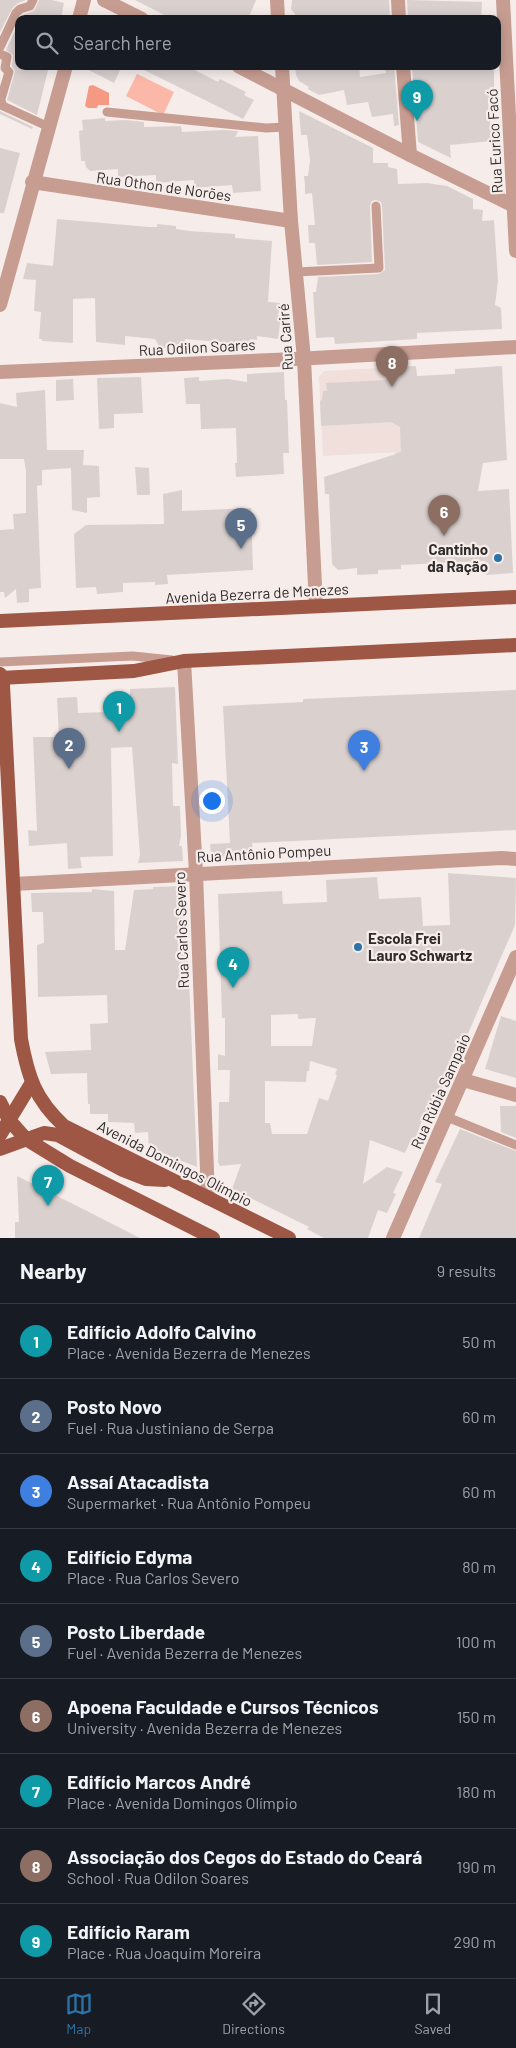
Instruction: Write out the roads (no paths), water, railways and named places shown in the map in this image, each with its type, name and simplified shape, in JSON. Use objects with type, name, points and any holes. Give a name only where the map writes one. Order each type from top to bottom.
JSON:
[{"type":"main road","name":"Avenida Bezerra de Menezes","points":[[0,621],[516,597]]},
{"type":"main road","points":[[0,1135],[31,1084],[21,1039],[14,884],[1,677],[134,671],[184,661],[516,645]]},
{"type":"main road","name":"Avenida Domingos Olímpio","points":[[31,1084],[49,1112],[64,1126],[289,1238]]},
{"type":"main road","points":[[0,1102],[9,1120],[26,1139],[70,1166],[213,1238]]},
{"type":"main road","points":[[0,1149],[44,1133],[58,1135],[123,1170],[146,1179],[174,1181]]},
{"type":"street","points":[[80,15],[84,0]]},
{"type":"street","points":[[104,0],[134,15]]},
{"type":"street","points":[[277,0],[278,15]]},
{"type":"street","points":[[398,0],[399,15]]},
{"type":"street","name":"Rua Eurico Facó","points":[[503,0],[516,251]]},
{"type":"street","points":[[0,305],[32,182],[65,70]]},
{"type":"street","points":[[246,70],[515,207]]},
{"type":"street","name":"Rua Cariré","points":[[282,70],[291,221],[304,359],[316,606]]},
{"type":"street","points":[[403,70],[410,155]]},
{"type":"street","name":"Rua Othon de Norões","points":[[32,182],[291,221]]},
{"type":"street","name":"Rua Odilon Soares","points":[[0,372],[304,359],[516,347]]},
{"type":"street","name":"Rua Carlos Severo","points":[[184,661],[196,873],[208,1198]]},
{"type":"street","name":"Rua Antônio Pompeu","points":[[14,884],[196,873],[502,858],[516,859]]},
{"type":"street","name":"Rua Rúbia Sampaio","points":[[393,1238],[516,957]]},
{"type":"street","points":[[463,1080],[516,1095]]},
{"type":"lane","points":[[15,15],[20,9],[30,6],[33,0]]},
{"type":"lane","points":[[0,47],[15,15]]},
{"type":"lane","points":[[0,54],[7,58],[5,68],[9,72],[1,99],[3,106],[49,127]]},
{"type":"lane","points":[[107,112],[266,128],[286,127]]},
{"type":"lane","points":[[296,272],[379,268],[376,206]]},
{"type":"lane","points":[[0,662],[133,656],[184,661]]},
{"type":"lane","points":[[446,1118],[516,1145]]},
{"type":"place","name":"Edifício Raram","points":[[417,121]]},
{"type":"place","name":"Associação dos Cegos do Estado do Ceará","points":[[392,387]]},
{"type":"place","name":"Apoena Faculdade e Cursos Técnicos","points":[[444,536]]},
{"type":"place","name":"Posto Liberdade","points":[[241,549]]},
{"type":"place","name":"Cantinho da Ração","points":[[498,558]]},
{"type":"place","name":"Edifício Adolfo Calvino","points":[[119,732]]},
{"type":"place","name":"Posto Novo","points":[[69,769]]},
{"type":"place","name":"Assaí Atacadista","points":[[364,771]]},
{"type":"place","name":"Escola Frei Lauro Schwartz","points":[[358,947]]},
{"type":"place","name":"Edifício Edyma","points":[[233,988]]},
{"type":"place","name":"Edifício Marcos André","points":[[48,1206]]}]
